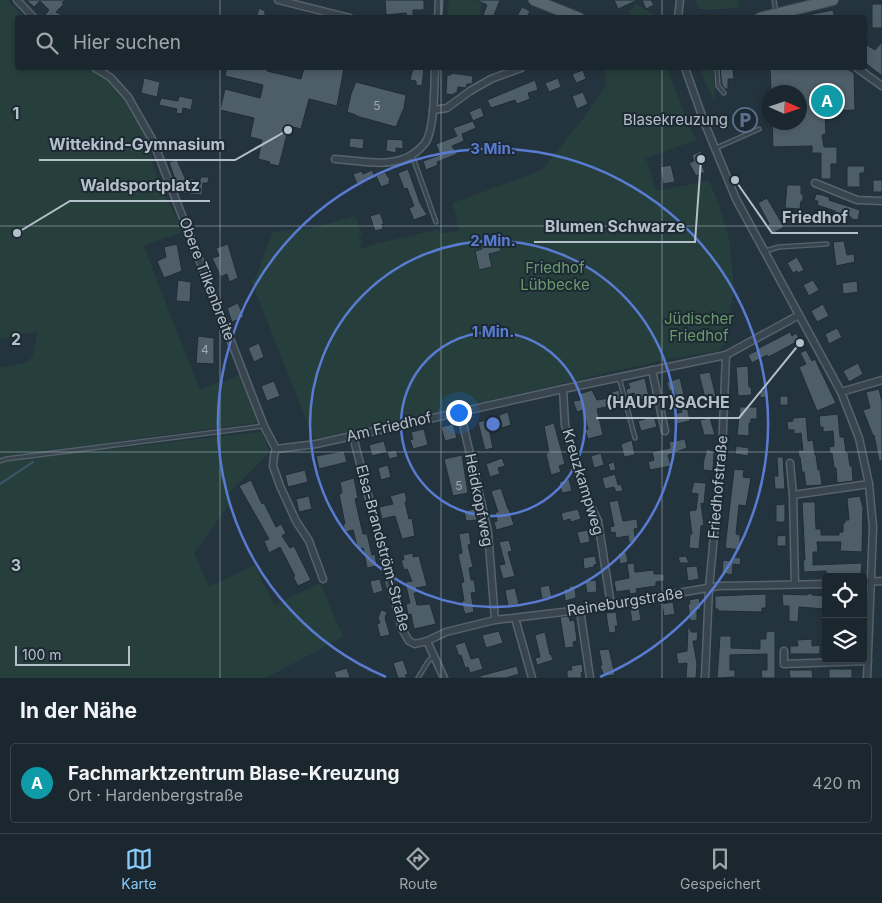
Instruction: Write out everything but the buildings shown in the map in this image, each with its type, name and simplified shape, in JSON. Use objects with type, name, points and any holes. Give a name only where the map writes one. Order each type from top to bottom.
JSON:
[{"type":"main road","points":[[534,0],[572,15]]},
{"type":"main road","points":[[770,15],[793,13],[833,0]]},
{"type":"street","points":[[16,0],[31,15]]},
{"type":"street","points":[[278,0],[338,15]]},
{"type":"street","points":[[438,15],[439,0]]},
{"type":"street","points":[[678,15],[680,0]]},
{"type":"street","name":"Obere Tilkenbreite","points":[[98,70],[110,77],[128,97],[153,142],[264,426],[276,449]]},
{"type":"street","points":[[335,159],[384,162],[399,161],[412,155],[426,142],[432,124],[435,70]]},
{"type":"street","points":[[433,110],[447,108],[470,91],[490,80],[516,70]]},
{"type":"street","points":[[686,70],[736,199],[841,392],[858,438],[869,484],[873,527],[867,678]]},
{"type":"street","points":[[860,70],[882,86]]},
{"type":"street","points":[[815,183],[857,200],[882,201]]},
{"type":"street","name":"Am Friedhof","points":[[276,449],[316,444],[563,388],[726,355],[799,315]]},
{"type":"street","name":"Friedhofstraße","points":[[705,678],[709,588],[722,452],[726,355]]},
{"type":"street","points":[[652,370],[665,431]]},
{"type":"street","points":[[841,392],[882,380]]},
{"type":"street","name":"Kreuzkampweg","points":[[563,388],[565,425],[585,494],[598,521],[611,604]]},
{"type":"street","name":"Heidkopfweg","points":[[460,411],[488,532],[495,620]]},
{"type":"street","name":"Elsa-Brandström-Straße","points":[[353,436],[402,629],[409,641],[415,644],[428,641]]},
{"type":"street","points":[[276,449],[273,466],[280,486],[296,521],[310,541],[323,578]]},
{"type":"street","points":[[790,463],[793,495],[795,584]]},
{"type":"street","points":[[793,495],[869,484]]},
{"type":"street","points":[[867,582],[882,581]]},
{"type":"street","name":"Reineburgstraße","points":[[428,641],[446,632],[495,620],[580,610],[719,586],[822,584]]},
{"type":"street","points":[[580,610],[590,678]]},
{"type":"street","points":[[516,618],[532,678]]},
{"type":"street","points":[[428,641],[444,678]]},
{"type":"street","points":[[784,651],[784,664],[868,661]]},
{"type":"lane","points":[[774,0],[776,13]]},
{"type":"lane","points":[[717,70],[718,86],[724,93]]},
{"type":"lane","points":[[715,148],[759,129]]},
{"type":"lane","points":[[412,155],[436,222]]},
{"type":"lane","points":[[764,252],[779,247],[826,244]]},
{"type":"lane","points":[[619,377],[635,438]]},
{"type":"lane","points":[[0,461],[264,426]]},
{"type":"lane","points":[[418,678],[429,660],[434,657]]},
{"type":"green space","points":[[0,0],[7,0],[22,15],[15,15],[15,70],[95,70],[110,80],[132,108],[147,139],[155,171],[183,232],[143,245],[200,389],[240,375],[257,419],[255,423],[111,442],[112,449],[262,433],[270,452],[229,493],[231,502],[194,553],[209,587],[255,565],[275,605],[320,583],[343,637],[266,678],[0,678],[0,367],[19,365],[29,360],[34,350],[37,331],[0,339]]},
{"type":"green space","points":[[449,0],[482,0],[480,15],[447,15]]},
{"type":"green space","points":[[695,0],[739,0],[740,7],[711,10],[700,9]]},
{"type":"green space","points":[[635,4],[654,15],[628,15]]},
{"type":"green space","name":"Friedhof Lübbecke","points":[[604,70],[667,70],[696,140],[646,158],[656,191],[709,181],[718,202],[729,238],[734,289],[725,344],[718,351],[667,359],[436,413],[314,439],[251,280],[255,279],[273,232],[313,228],[355,216],[362,234],[358,236],[362,242],[360,246],[362,249],[371,245],[439,229],[440,234],[459,230],[453,203],[542,170],[582,120],[606,85]]},
{"type":"green space","points":[[701,70],[714,70],[715,101]]},
{"type":"waterway","points":[[0,484],[33,462]]},
{"type":"place","name":"Fachmarktzentrum Blase-Kreuzung","points":[[827,101]]},
{"type":"place","name":"Blasekreuzung","points":[[745,120]]},
{"type":"place","name":"Wittekind-Gymnasium","points":[[288,130]]},
{"type":"place","name":"Blumen Schwarze","points":[[701,159]]},
{"type":"place","name":"Friedhof","points":[[735,180]]},
{"type":"place","name":"Waldsportplatz","points":[[17,233]]},
{"type":"place","name":"(HAUPT)SACHE","points":[[800,343]]},
{"type":"park label","name":"Jüdischer Friedhof","points":[[699,328]]}]
